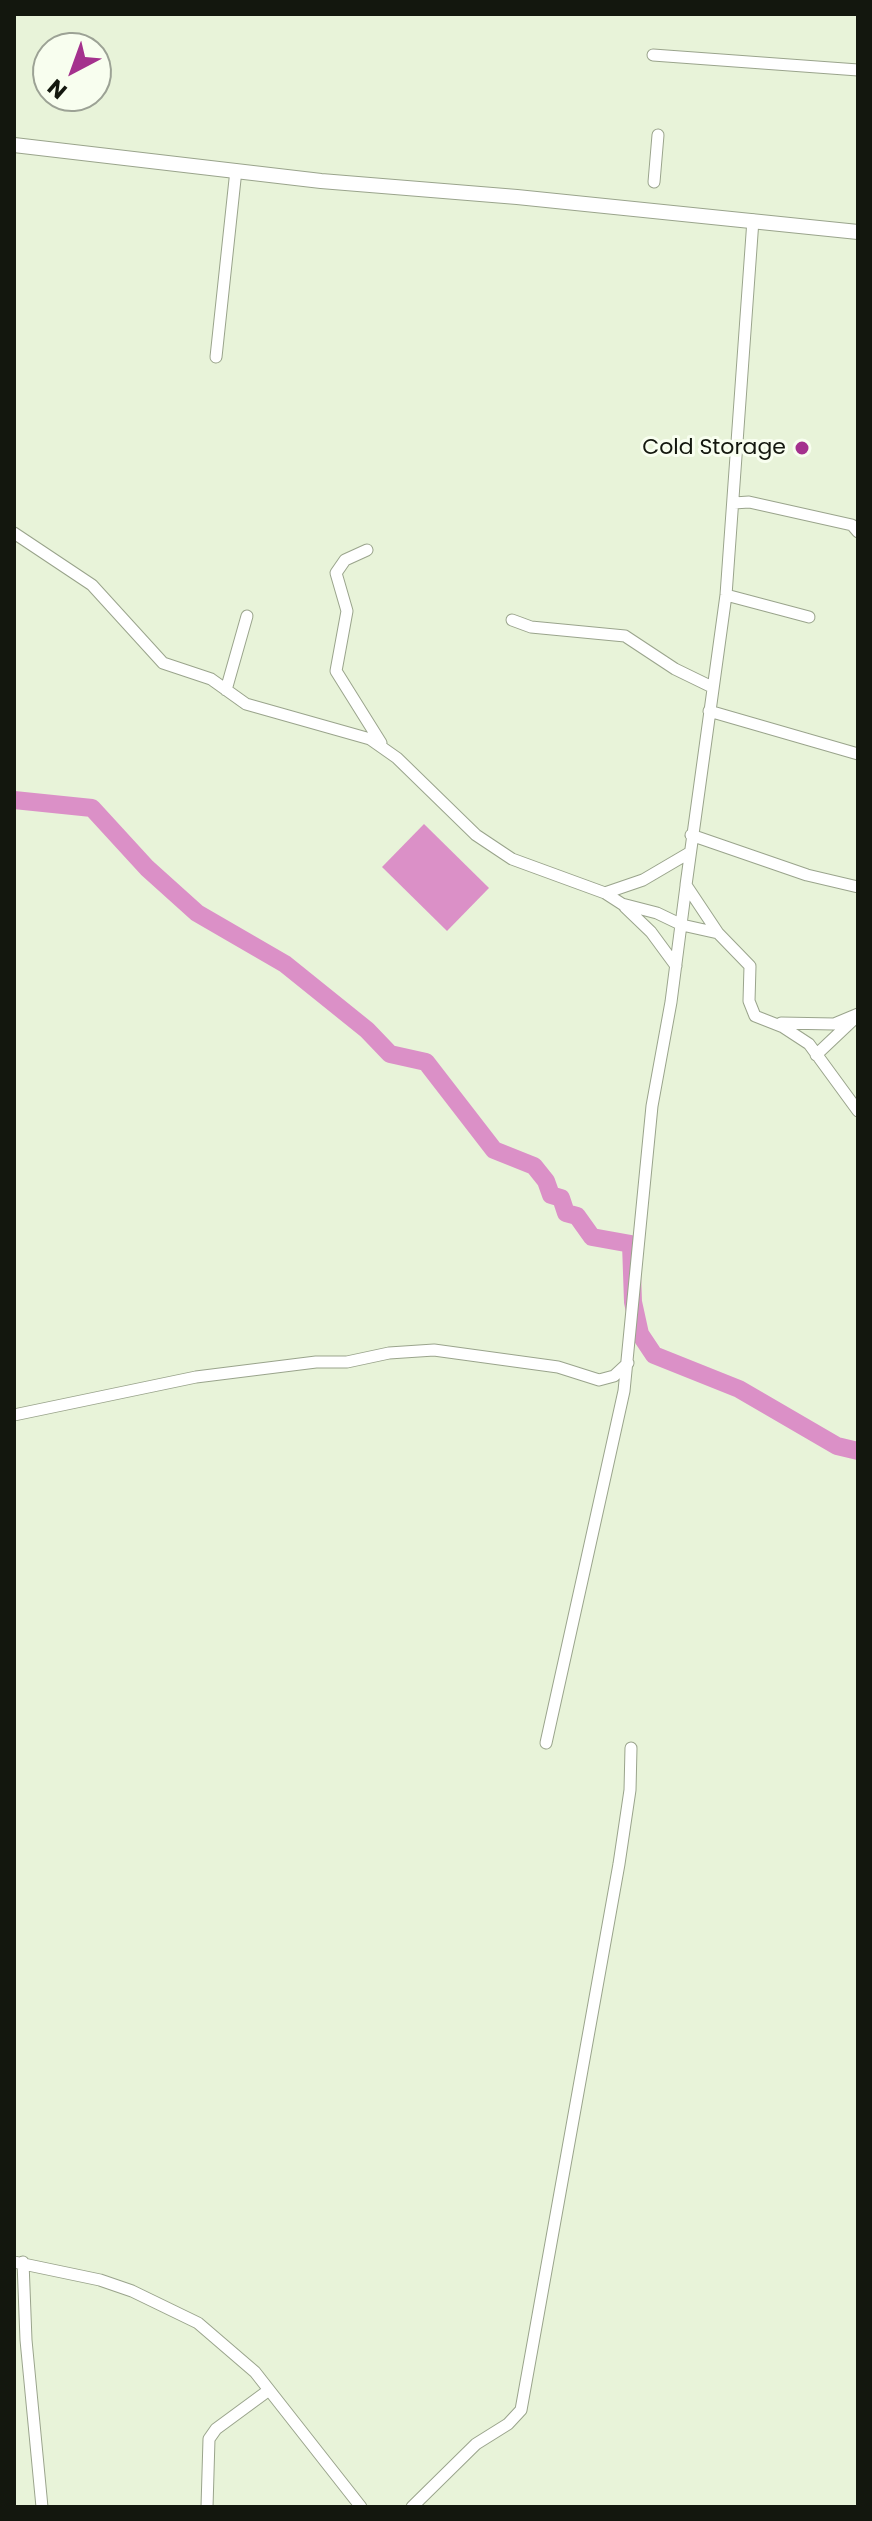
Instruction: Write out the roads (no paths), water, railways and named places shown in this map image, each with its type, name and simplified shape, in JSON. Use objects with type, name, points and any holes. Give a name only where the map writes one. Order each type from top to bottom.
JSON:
[{"type":"main road","points":[[14,145],[858,232]]},
{"type":"street","points":[[653,55],[858,70]]},
{"type":"street","points":[[654,182],[658,135]]},
{"type":"street","points":[[216,357],[236,170]]},
{"type":"street","points":[[546,1743],[628,1363],[652,1106],[682,925],[691,835],[726,595],[753,220]]},
{"type":"street","points":[[734,503],[749,502],[852,525],[858,532]]},
{"type":"street","points":[[14,533],[92,585],[163,663],[201,675],[246,704],[352,733],[383,747]]},
{"type":"street","points":[[367,550],[345,560],[336,573],[347,611],[336,671],[383,747],[498,851],[605,893],[622,904],[651,932],[676,966]]},
{"type":"street","points":[[726,595],[809,617]]},
{"type":"street","points":[[226,690],[247,616]]},
{"type":"street","points":[[512,620],[531,627],[625,636],[675,669],[712,687]]},
{"type":"street","points":[[709,711],[858,754]]},
{"type":"street","points":[[691,835],[807,875],[858,887]]},
{"type":"street","points":[[605,893],[643,880],[689,853]]},
{"type":"street","points":[[686,885],[718,933],[750,966],[750,1009],[755,1016],[797,1035],[858,1111]]},
{"type":"street","points":[[622,904],[657,913],[682,925],[718,933]]},
{"type":"street","points":[[771,1023],[834,1024],[857,1015]]},
{"type":"street","points":[[816,1055],[843,1033],[857,1015]]},
{"type":"street","points":[[14,1415],[210,1374],[316,1362],[347,1362],[389,1353],[434,1350],[558,1367],[599,1380],[614,1376],[628,1363]]},
{"type":"street","points":[[412,2507],[476,2444],[508,2424],[521,2410],[619,1864],[630,1790],[631,1748]]},
{"type":"street","points":[[42,2507],[19,2262],[132,2291],[198,2323],[255,2372],[361,2507]]},
{"type":"street","points":[[207,2507],[209,2439],[216,2429],[269,2390]]},
{"type":"waterway","points":[[14,800],[92,808],[147,868],[197,913],[285,964],[367,1030],[390,1054],[426,1062],[494,1150],[534,1166],[546,1181],[551,1195],[561,1198],[566,1213],[577,1216],[592,1237],[631,1244],[633,1302],[640,1334],[654,1355],[739,1389],[837,1446],[858,1451]]},
{"type":"place","name":"Cold Storage","points":[[802,448]]}]
